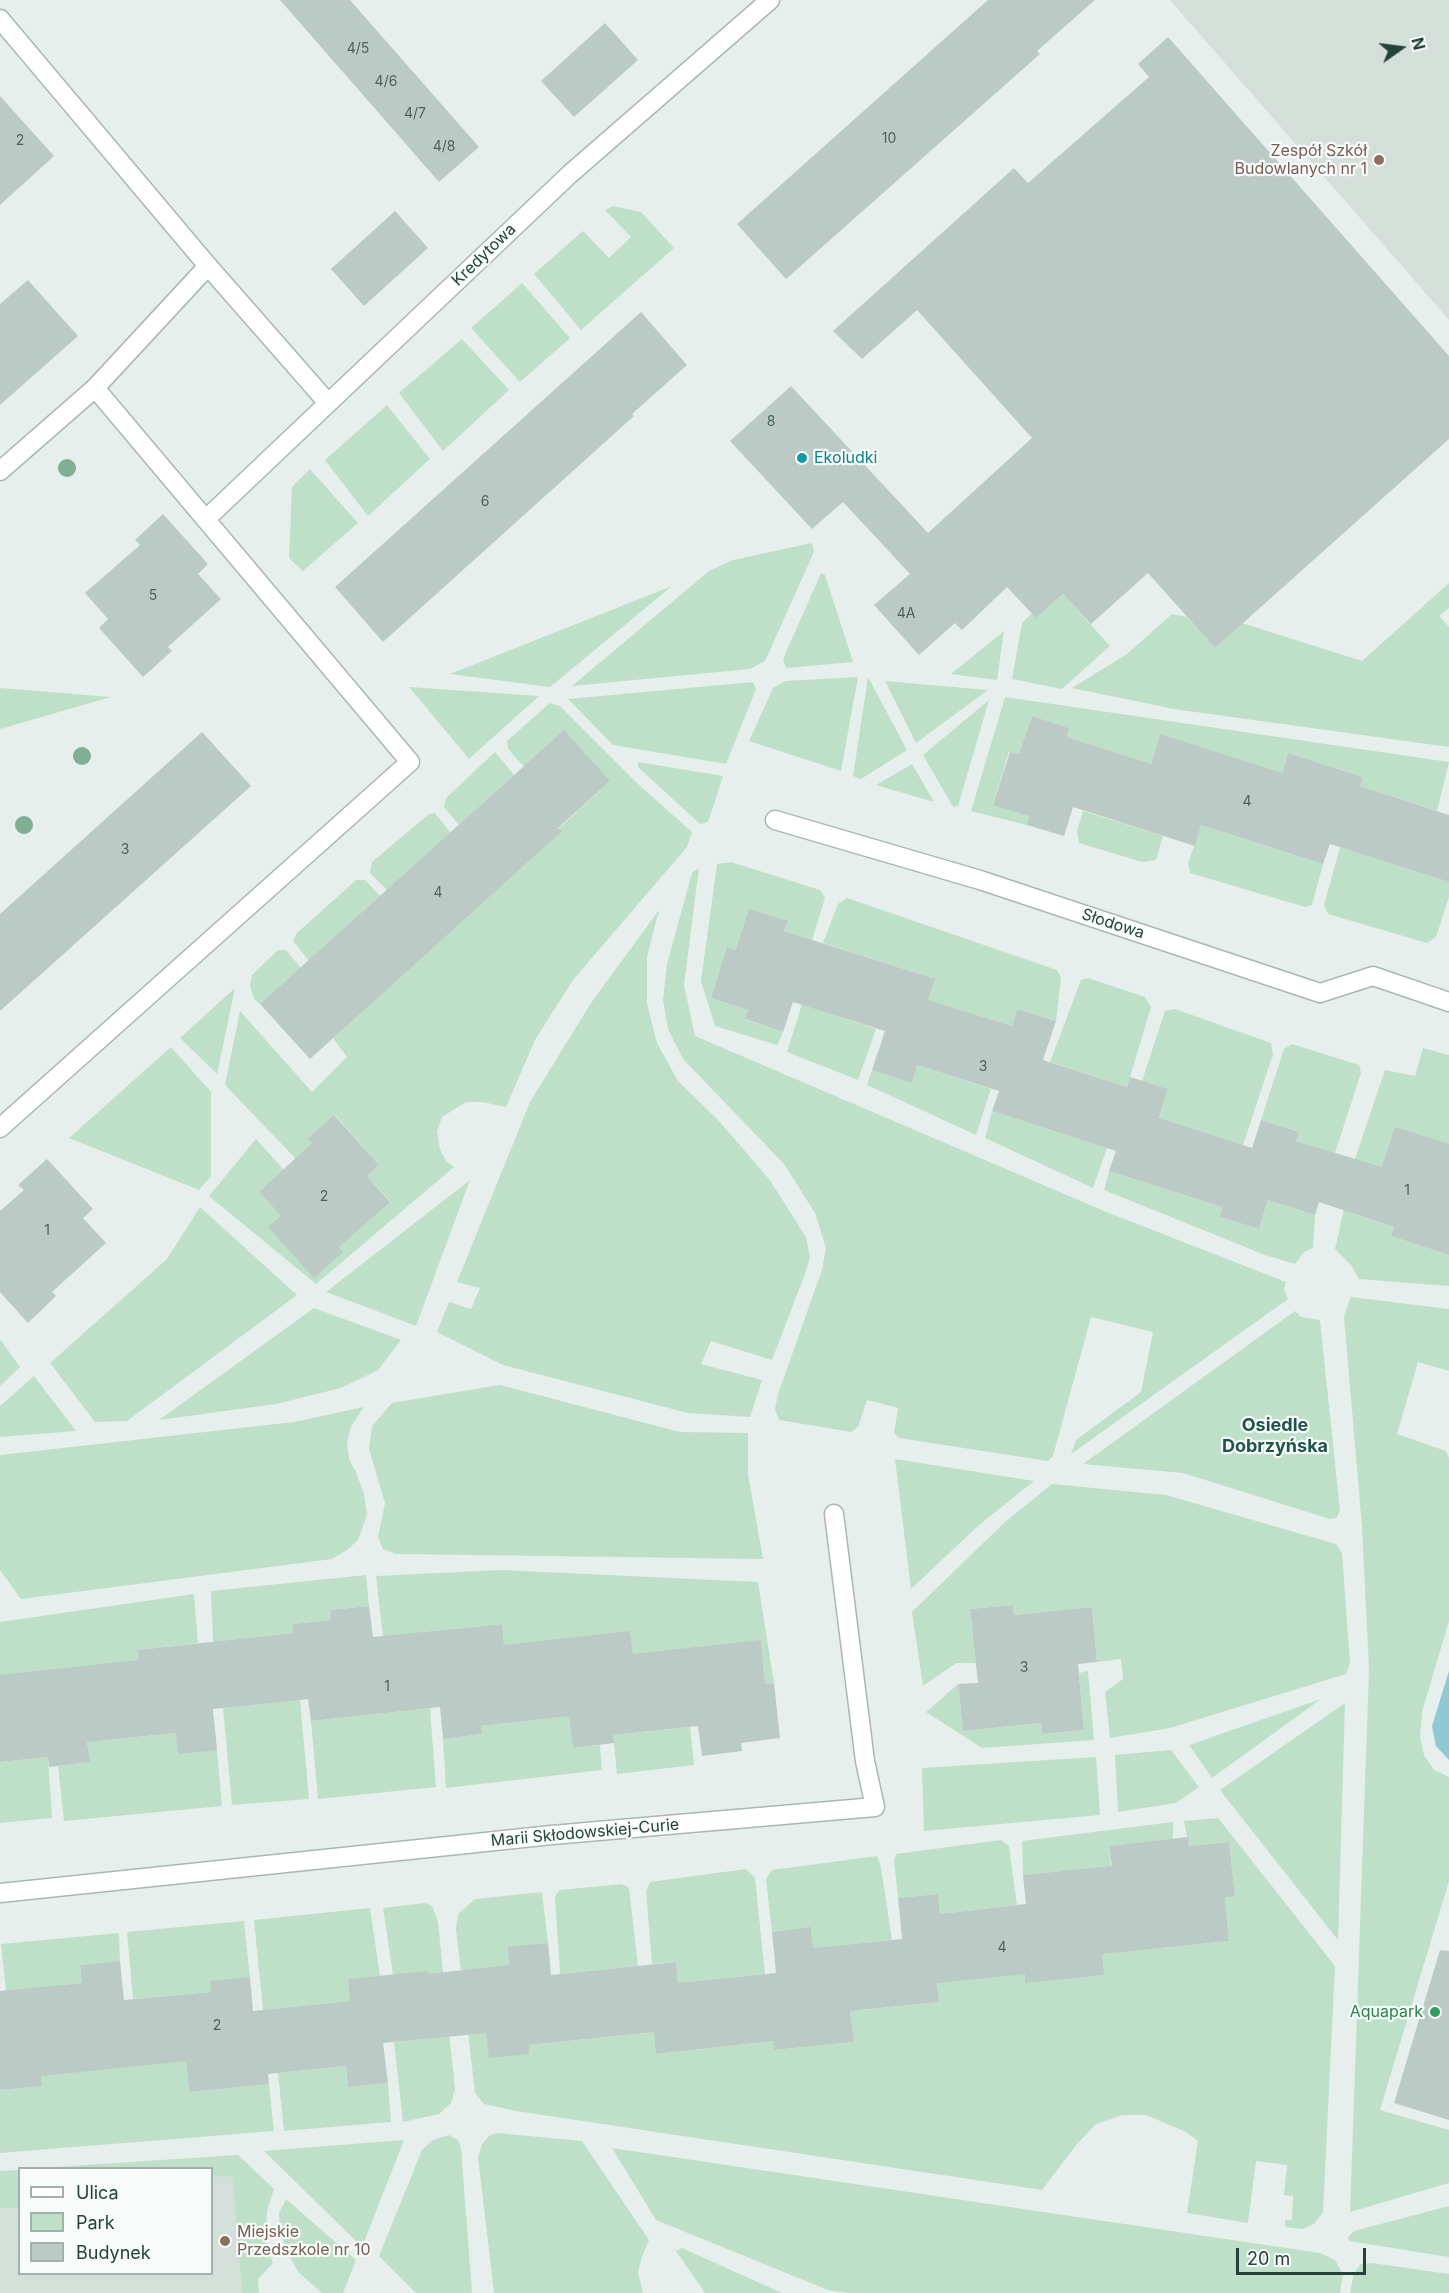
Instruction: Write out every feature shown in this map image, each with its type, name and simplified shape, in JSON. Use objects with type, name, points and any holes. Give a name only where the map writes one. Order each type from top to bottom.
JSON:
[{"type":"street","name":"Kredytowa","points":[[206,519],[570,174],[770,0]]},
{"type":"street","points":[[0,19],[208,266],[328,403]]},
{"type":"street","points":[[0,471],[95,388],[208,266]]},
{"type":"street","points":[[0,1128],[410,762],[95,388]]},
{"type":"street","name":"Słodowa","points":[[775,820],[980,880],[1320,993],[1373,976],[1449,1002]]},
{"type":"street","name":"Marii Skłodowskiej-Curie","points":[[0,1893],[552,1835],[875,1807],[866,1761],[834,1514]]},
{"type":"shaded area","name":"Zespół Szkół Budowlanych nr 1","points":[[1170,0],[1449,0],[1449,320]]},
{"type":"shaded area","name":"Miejskie Przedszkole nr 10","points":[[232,2175],[242,2293],[0,2293],[0,2208],[18,2208],[18,2275],[213,2275],[213,2177]]},
{"type":"green space","points":[[613,206],[641,212],[674,248],[581,330],[534,274],[583,231],[609,258],[631,237],[605,210]]},
{"type":"green space","points":[[522,283],[570,338],[520,382],[471,328]]},
{"type":"green space","points":[[462,339],[509,390],[443,451],[399,393]]},
{"type":"green space","points":[[387,405],[430,459],[368,516],[325,460]]},
{"type":"green space","points":[[310,469],[358,523],[303,571],[289,558],[292,487]]},
{"type":"green space","points":[[812,543],[814,552],[765,661],[750,669],[572,686],[709,571],[733,560]]},
{"type":"green space","points":[[821,573],[825,575],[853,662],[786,668],[783,659]]},
{"type":"green space","points":[[1449,583],[1449,608],[1439,616],[1449,627],[1449,747],[1174,709],[1072,688],[1127,654],[1172,614],[1187,617],[1215,648],[1242,623],[1362,661]]},
{"type":"green space","points":[[672,586],[550,687],[450,674]]},
{"type":"green space","points":[[1063,594],[1110,646],[1062,689],[1012,679],[1022,623],[1032,613],[1036,618]]},
{"type":"green space","points":[[1004,631],[997,680],[951,674]]},
{"type":"green space","points":[[858,677],[841,771],[749,741],[773,688],[786,681]]},
{"type":"green space","points":[[868,677],[907,750],[861,779],[853,776]]},
{"type":"green space","points":[[885,681],[988,690],[916,743]]},
{"type":"green space","points":[[753,682],[756,689],[726,764],[613,745],[568,699]]},
{"type":"green space","points":[[409,687],[539,696],[469,759]]},
{"type":"green space","points":[[0,688],[111,697],[0,729]]},
{"type":"green space","points":[[1005,697],[1449,762],[1437,811],[1360,786],[1363,777],[1288,753],[1275,794],[1160,735],[1147,775],[1141,761],[1067,737],[1069,728],[1032,716],[1019,754],[1009,752],[993,804],[1029,816],[1027,825],[971,811]]},
{"type":"green space","points":[[989,700],[958,806],[953,807],[923,755]]},
{"type":"green space","points":[[550,703],[560,706],[638,784],[692,832],[687,847],[573,980],[535,1040],[506,1107],[482,1102],[466,1102],[442,1117],[437,1132],[440,1149],[446,1161],[454,1167],[316,1284],[209,1196],[256,1139],[284,1170],[259,1192],[281,1216],[343,1252],[339,1247],[390,1201],[367,1176],[379,1165],[335,1115],[308,1138],[312,1144],[296,1159],[225,1085],[240,1011],[312,1092],[347,1057],[333,1038],[610,781],[524,767],[508,749],[507,741]]},
{"type":"green space","points":[[495,752],[514,775],[459,825],[444,807],[446,798]]},
{"type":"green space","points":[[638,762],[723,776],[708,822],[700,824],[638,767]]},
{"type":"green space","points":[[912,764],[934,802],[876,785]]},
{"type":"green space","points":[[1083,811],[1163,836],[1156,860],[1142,862],[1079,843],[1077,831]]},
{"type":"green space","points":[[435,813],[451,833],[387,890],[370,873],[372,862],[429,814]]},
{"type":"green space","points":[[1205,814],[1213,829],[1323,864],[1312,905],[1305,907],[1190,873],[1188,863]]},
{"type":"green space","points":[[1340,847],[1449,882],[1449,897],[1436,937],[1427,943],[1328,914],[1324,905]]},
{"type":"green space","points":[[731,862],[820,890],[825,898],[812,940],[784,931],[788,922],[736,950],[727,948],[711,998],[748,1010],[746,1020],[783,1032],[777,1045],[715,1026],[701,981],[717,864]]},
{"type":"green space","points":[[699,868],[684,985],[695,1036],[1104,1211],[1286,1282],[1284,1289],[1288,1299],[1071,1454],[1076,1440],[1141,1392],[1153,1332],[1091,1317],[1053,1456],[1048,1461],[899,1438],[894,1433],[898,1408],[867,1400],[858,1427],[851,1432],[779,1420],[775,1409],[778,1394],[822,1270],[826,1248],[815,1213],[784,1164],[683,1059],[668,1029],[663,1000],[667,964],[692,873]]},
{"type":"green space","points":[[356,880],[365,880],[380,896],[309,961],[293,941],[297,933]]},
{"type":"green space","points":[[847,898],[1057,970],[1061,978],[1056,1021],[1017,1009],[1012,1026],[937,1003],[925,1010],[934,979],[823,943],[838,904]]},
{"type":"green space","points":[[659,910],[647,957],[647,1004],[657,1043],[678,1081],[719,1121],[769,1179],[806,1237],[810,1257],[772,1360],[711,1341],[701,1364],[762,1380],[750,1417],[688,1413],[503,1365],[437,1332],[449,1302],[471,1309],[480,1288],[457,1282],[530,1102],[591,1003]]},
{"type":"green space","points":[[278,950],[286,950],[301,968],[260,1004],[254,999],[250,987],[252,975]]},
{"type":"green space","points":[[1088,978],[1145,997],[1151,1007],[1127,1087],[1050,1062],[1081,980]]},
{"type":"green space","points":[[235,988],[217,1074],[180,1038]]},
{"type":"green space","points":[[802,1004],[876,1029],[858,1080],[787,1052]]},
{"type":"green space","points":[[1175,1009],[1271,1043],[1273,1054],[1243,1145],[1156,1130],[1168,1089],[1142,1081],[1165,1011]]},
{"type":"green space","points":[[1292,1044],[1359,1065],[1361,1073],[1335,1153],[1296,1141],[1299,1132],[1261,1120],[1284,1049]]},
{"type":"green space","points":[[171,1047],[211,1092],[211,1176],[199,1190],[69,1138]]},
{"type":"green space","points":[[1423,1048],[1449,1055],[1449,1144],[1382,1167],[1373,1164],[1357,1215],[1394,1227],[1391,1236],[1449,1255],[1449,1286],[1359,1279],[1351,1265],[1335,1249],[1355,1159],[1385,1070],[1415,1076]]},
{"type":"green space","points":[[917,1065],[991,1089],[976,1135],[867,1085],[872,1070],[911,1082]]},
{"type":"green space","points":[[992,1111],[1107,1148],[1093,1188],[985,1138]]},
{"type":"green space","points":[[1109,1171],[1222,1207],[1220,1217],[1259,1229],[1272,1188],[1277,1203],[1315,1215],[1313,1248],[1304,1252],[1295,1264],[1265,1255],[1104,1190]]},
{"type":"green space","points":[[470,1180],[416,1326],[326,1292]]},
{"type":"green space","points":[[200,1207],[297,1295],[127,1421],[95,1422],[50,1363],[167,1259]]},
{"type":"green space","points":[[1351,1297],[1449,1309],[1449,1371],[1418,1362],[1397,1434],[1446,1451],[1449,1458],[1449,1621],[1422,1712],[1420,1737],[1424,1755],[1434,1770],[1449,1777],[1449,1881],[1380,2110],[1449,2130],[1449,2183],[1350,2212],[1369,1669],[1362,1527],[1344,1316]]},
{"type":"green space","points":[[314,1308],[401,1340],[378,1370],[341,1388],[276,1404],[159,1420]]},
{"type":"green space","points":[[1295,1311],[1301,1317],[1320,1320],[1340,1511],[1336,1518],[1330,1519],[1183,1473],[1083,1464]]},
{"type":"green space","points":[[0,1339],[20,1367],[0,1386]]},
{"type":"green space","points":[[34,1376],[76,1431],[0,1437],[0,1406]]},
{"type":"green space","points":[[500,1385],[680,1432],[748,1433],[748,1474],[763,1559],[396,1554],[383,1549],[378,1537],[385,1503],[369,1449],[372,1426],[392,1403]]},
{"type":"green space","points":[[364,1407],[351,1427],[347,1442],[349,1459],[364,1494],[367,1515],[358,1540],[332,1559],[21,1599],[0,1570],[0,1455],[294,1422]]},
{"type":"green space","points":[[895,1459],[1034,1481],[978,1526],[911,1589]]},
{"type":"green space","points":[[1052,1484],[1166,1495],[1336,1544],[1342,1553],[1350,1663],[1346,1674],[1170,1728],[1110,1738],[1105,1692],[1123,1679],[1121,1659],[1097,1662],[1092,1607],[1014,1615],[1013,1605],[970,1609],[976,1663],[956,1663],[923,1686],[912,1612],[1005,1522]]},
{"type":"green space","points":[[501,1570],[758,1582],[774,1683],[765,1684],[761,1641],[635,1676],[630,1631],[507,1667],[501,1624],[422,1632],[384,1646],[376,1576]]},
{"type":"green space","points":[[366,1575],[369,1606],[330,1610],[331,1620],[292,1624],[293,1633],[213,1642],[211,1591]]},
{"type":"green space","points":[[194,1594],[198,1643],[139,1650],[142,1684],[0,1675],[0,1622]]},
{"type":"green space","points":[[1088,1671],[1094,1740],[982,1748],[926,1712],[958,1684],[963,1731],[1041,1723],[1042,1734],[1084,1730],[1079,1673]]},
{"type":"green space","points":[[300,1699],[309,1799],[232,1805],[223,1708]]},
{"type":"green space","points":[[1321,1699],[1212,1778],[1189,1745]]},
{"type":"green space","points":[[1345,1703],[1338,1940],[1220,1790]]},
{"type":"green space","points":[[568,1705],[573,1748],[600,1745],[602,1770],[446,1788],[443,1739],[482,1734],[481,1726],[559,1717]]},
{"type":"green space","points":[[430,1708],[436,1787],[318,1799],[311,1721]]},
{"type":"green space","points":[[690,1727],[694,1765],[617,1774],[613,1735]]},
{"type":"green space","points":[[95,1729],[97,1741],[176,1733],[217,1750],[222,1806],[64,1821],[58,1766],[89,1762],[86,1730]]},
{"type":"green space","points":[[1171,1750],[1199,1787],[1176,1803],[1118,1812],[1115,1755]]},
{"type":"green space","points":[[48,1757],[52,1818],[0,1823],[0,1762]]},
{"type":"green space","points":[[1096,1757],[1100,1815],[924,1831],[922,1768]]},
{"type":"green space","points":[[1218,1818],[1335,1966],[1323,2212],[1314,2224],[1303,2229],[1285,2227],[1285,2220],[1292,2220],[1293,2196],[1284,2195],[1287,2165],[1256,2161],[1248,2223],[1187,2213],[1198,2141],[1186,2132],[1146,2115],[1122,2115],[1096,2124],[1077,2144],[1042,2190],[516,2111],[484,2104],[475,2093],[456,1929],[458,1914],[475,1899],[542,1892],[548,1943],[507,1948],[529,2054],[529,2045],[645,2033],[653,2020],[657,2054],[773,2041],[774,2050],[853,2042],[849,2000],[859,1999],[861,2010],[939,2002],[936,1970],[1025,1974],[1025,1982],[1100,1931],[1151,1949],[1229,1941],[1225,1898],[1235,1896],[1229,1842],[1189,1846],[1184,1821]]},
{"type":"green space","points":[[1173,1822],[1173,1839],[1109,1846],[1114,1889],[1063,1871],[1023,1875],[1022,1841]]},
{"type":"green space","points":[[1001,1840],[1009,1846],[1017,1905],[940,1914],[938,1894],[898,1898],[894,1861],[896,1854]]},
{"type":"green space","points":[[877,1856],[881,1867],[892,1940],[813,1948],[811,1928],[772,1932],[766,1879],[772,1870]]},
{"type":"green space","points":[[746,1869],[755,1878],[765,1974],[689,1982],[679,1995],[676,1962],[652,1964],[646,1891],[650,1882]]},
{"type":"green space","points":[[622,1884],[629,1888],[638,1966],[560,1974],[555,1896],[560,1890]]},
{"type":"green space","points":[[425,1903],[432,1906],[438,1921],[455,2090],[451,2103],[439,2114],[403,2122],[394,2042],[434,2038],[393,1975],[383,1908]]},
{"type":"green space","points":[[370,1908],[380,1976],[348,1979],[352,2014],[340,2002],[263,2010],[254,1920]]},
{"type":"green space","points":[[244,1921],[250,1977],[211,1992],[133,1999],[127,1932]]},
{"type":"green space","points":[[119,1933],[120,1961],[80,1965],[82,1983],[6,1991],[1,1944]]},
{"type":"green space","points":[[38,2042],[185,2048],[189,2092],[269,2084],[274,2131],[0,2153],[0,2090],[42,2086]]},
{"type":"green space","points":[[346,2066],[348,2087],[388,2083],[391,2122],[284,2131],[278,2073]]},
{"type":"green space","points":[[497,2133],[582,2141],[649,2240],[638,2272],[643,2293],[494,2293],[478,2157],[482,2144],[490,2135]]},
{"type":"green space","points":[[449,2135],[458,2140],[461,2148],[472,2293],[416,2293],[379,2256],[422,2150],[433,2140]]},
{"type":"green space","points":[[403,2140],[362,2247],[264,2151]]},
{"type":"green space","points":[[612,2148],[1320,2253],[1335,2260],[1343,2274],[1340,2293],[850,2293],[828,2290],[656,2220]]},
{"type":"green space","points":[[238,2155],[274,2189],[267,2211],[266,2229],[267,2247],[273,2263],[258,2279],[259,2293],[242,2293],[232,2176],[213,2177],[213,2167],[55,2167]]},
{"type":"green space","points":[[18,2170],[18,2208],[0,2208],[0,2171]]},
{"type":"green space","points":[[286,2199],[356,2260],[343,2293],[322,2293],[299,2273],[288,2254],[280,2232],[279,2213]]},
{"type":"green space","points":[[1449,2206],[1449,2257],[1349,2241],[1348,2237],[1354,2231]]},
{"type":"green space","points":[[682,2248],[782,2293],[705,2293],[676,2251]]},
{"type":"green space","points":[[1372,2263],[1449,2274],[1449,2293],[1350,2293],[1354,2273],[1361,2264]]},
{"type":"water","points":[[1449,1671],[1449,1760],[1436,1746],[1432,1726]]},
{"type":"building","points":[[280,0],[350,0],[479,147],[439,182]]},
{"type":"building","points":[[988,0],[1095,0],[1037,51],[1040,54],[786,279],[737,224]]},
{"type":"building","points":[[605,23],[638,60],[574,117],[541,81]]},
{"type":"building","points":[[1168,37],[1449,356],[1449,439],[1215,648],[1148,573],[1091,624],[1063,594],[1036,618],[1007,587],[962,630],[955,623],[919,655],[874,605],[910,574],[843,502],[812,529],[730,441],[791,386],[928,533],[1032,438],[917,310],[862,359],[833,331],[1014,168],[1028,183],[1149,77],[1138,64]]},
{"type":"building","points":[[0,96],[54,156],[0,205]]},
{"type":"building","points":[[395,211],[428,248],[364,306],[331,269]]},
{"type":"building","points":[[28,280],[78,336],[0,405],[0,304]]},
{"type":"building","points":[[641,312],[687,365],[632,414],[634,416],[383,642],[335,587]]},
{"type":"building","points":[[163,514],[208,564],[198,574],[221,599],[168,647],[172,651],[143,677],[99,628],[108,619],[85,593],[140,545],[135,540]]},
{"type":"building","points":[[1032,716],[1069,728],[1067,737],[1151,764],[1160,734],[1282,773],[1288,753],[1363,777],[1360,786],[1449,815],[1449,882],[1330,844],[1323,864],[1201,825],[1195,846],[1073,807],[1064,836],[1027,825],[1029,816],[993,805],[1010,752],[1019,754]]},
{"type":"building","points":[[564,730],[610,781],[558,828],[562,831],[310,1059],[260,1004]]},
{"type":"building","points":[[202,732],[251,786],[0,1011],[0,914]]},
{"type":"building","points":[[749,909],[788,921],[784,931],[935,979],[928,1000],[1012,1026],[1017,1009],[1056,1021],[1043,1060],[1127,1087],[1130,1077],[1168,1089],[1159,1118],[1252,1148],[1261,1120],[1299,1132],[1296,1141],[1382,1167],[1395,1127],[1449,1144],[1449,1255],[1391,1236],[1394,1227],[1319,1202],[1315,1215],[1268,1200],[1259,1229],[1220,1217],[1222,1207],[1109,1171],[1116,1151],[992,1111],[999,1091],[917,1065],[912,1083],[872,1070],[885,1031],[793,1002],[783,1032],[745,1019],[748,1010],[711,998],[727,947],[736,950]]},
{"type":"building","points":[[334,1115],[379,1165],[367,1176],[390,1202],[339,1247],[343,1252],[314,1278],[268,1227],[281,1216],[259,1192],[312,1143],[307,1139]]},
{"type":"building","points":[[47,1159],[93,1209],[83,1218],[106,1243],[52,1292],[56,1296],[28,1323],[0,1292],[0,1211],[24,1190],[18,1185]]},
{"type":"building","points":[[1013,1605],[1014,1615],[1092,1607],[1097,1662],[1078,1664],[1084,1730],[1042,1734],[1041,1723],[963,1731],[958,1684],[978,1683],[970,1609]]},
{"type":"building","points":[[369,1606],[373,1637],[502,1624],[504,1645],[630,1631],[633,1654],[761,1640],[765,1684],[774,1683],[780,1738],[741,1743],[742,1751],[702,1756],[698,1726],[613,1735],[614,1743],[573,1748],[569,1716],[481,1726],[482,1734],[443,1739],[440,1707],[311,1721],[308,1699],[213,1709],[217,1750],[178,1754],[176,1733],[87,1742],[90,1762],[49,1767],[48,1757],[0,1762],[0,1675],[139,1660],[138,1650],[293,1633],[292,1624],[331,1620],[330,1610]]},
{"type":"building","points":[[1188,1837],[1189,1846],[1229,1842],[1235,1896],[1225,1898],[1229,1941],[1102,1954],[1104,1975],[1025,1983],[1025,1974],[937,1983],[939,2002],[850,2011],[854,2042],[774,2050],[773,2041],[656,2054],[654,2032],[529,2045],[529,2054],[489,2058],[486,2033],[383,2043],[388,2083],[348,2087],[346,2066],[268,2074],[269,2084],[189,2092],[186,2061],[41,2076],[42,2086],[0,2090],[0,1991],[82,1983],[80,1965],[120,1961],[124,2000],[211,1992],[210,1981],[250,1977],[253,2011],[350,2001],[348,1979],[428,1971],[428,1974],[509,1965],[507,1947],[548,1943],[551,1975],[676,1962],[678,1983],[776,1973],[772,1932],[811,1927],[813,1948],[902,1939],[898,1898],[938,1894],[940,1914],[1026,1904],[1023,1875],[1112,1866],[1109,1846]]},
{"type":"building","name":"Aquapark","points":[[1440,1950],[1449,1951],[1449,2120],[1394,2103]]},
{"type":"place","name":"Zespół Szkół Budowlanych nr 1","points":[[1379,160]]},
{"type":"place","name":"Ekoludki","points":[[802,458]]},
{"type":"place","name":"Aquapark","points":[[1435,2012]]},
{"type":"place","name":"Miejskie Przedszkole nr 10","points":[[225,2241]]},
{"type":"district","name":"Osiedle Dobrzyńska","points":[[1275,1436]]}]
